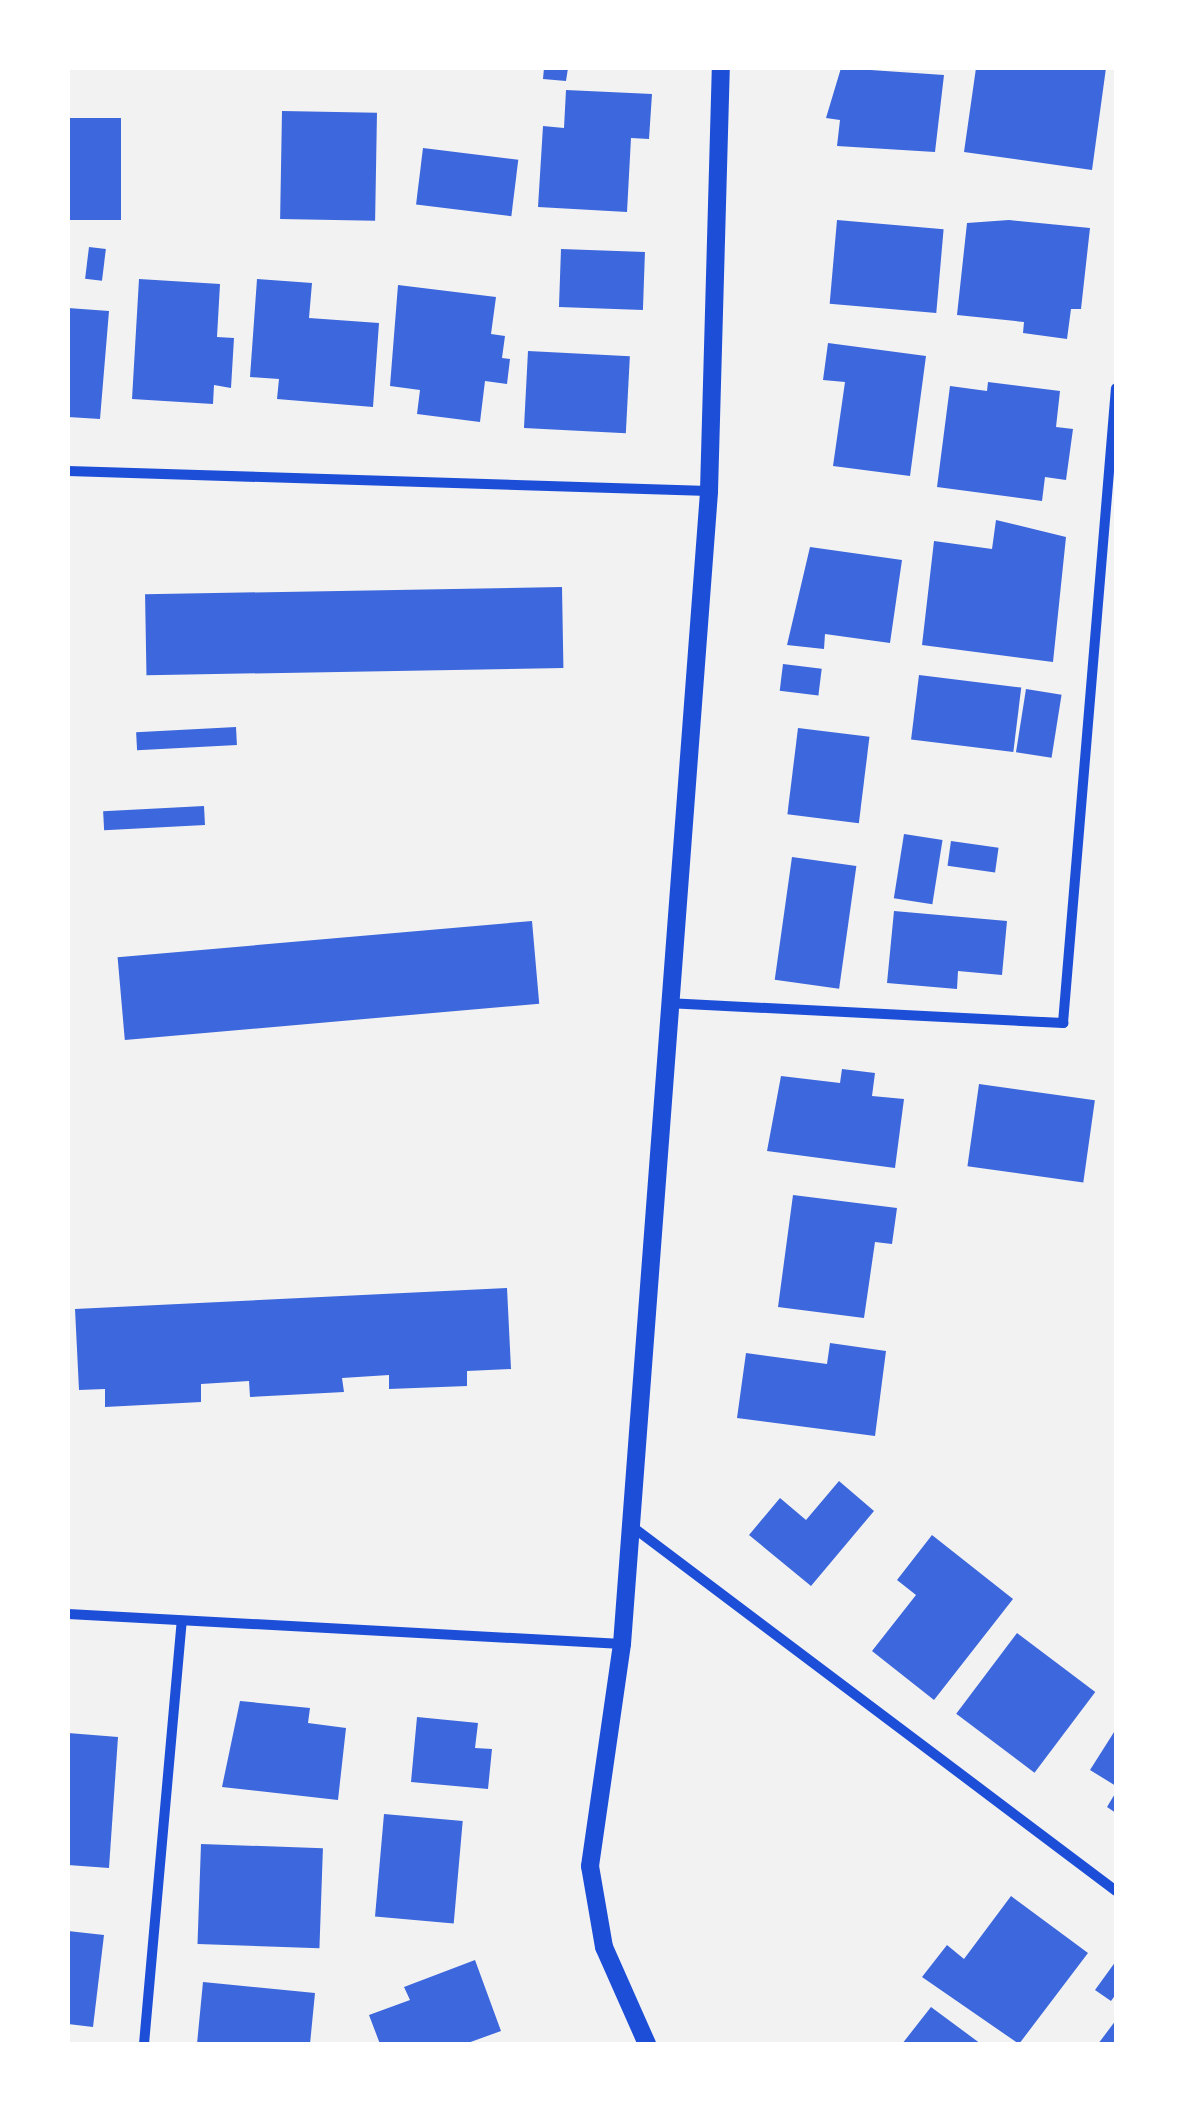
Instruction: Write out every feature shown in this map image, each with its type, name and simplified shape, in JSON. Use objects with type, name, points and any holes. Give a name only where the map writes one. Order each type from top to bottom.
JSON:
[{"type":"street","points":[[647,2044],[604,1947],[590,1866],[622,1644],[625,1521],[709,490],[721,68]]},
{"type":"street","points":[[667,1003],[1063,1024],[1116,388]]},
{"type":"street","points":[[68,471],[709,490]]},
{"type":"street","points":[[625,1521],[1116,1891]]},
{"type":"street","points":[[68,1614],[622,1644]]},
{"type":"street","points":[[144,2044],[182,1622]]},
{"type":"building","points":[[544,68],[568,68],[566,81],[543,79]]},
{"type":"building","points":[[841,68],[944,75],[935,152],[837,146],[840,120],[826,118]]},
{"type":"building","points":[[976,68],[1106,68],[1092,170],[964,152]]},
{"type":"building","points":[[566,90],[652,94],[649,139],[631,138],[627,212],[538,207],[543,126],[564,128]]},
{"type":"building","points":[[282,111],[377,113],[375,221],[280,219]]},
{"type":"building","points":[[68,118],[121,118],[121,220],[68,220]]},
{"type":"building","points":[[423,148],[518,160],[511,216],[416,205]]},
{"type":"building","points":[[837,220],[944,229],[936,313],[830,304]]},
{"type":"building","points":[[1009,220],[1090,228],[1081,309],[1071,309],[1067,339],[1023,333],[1024,322],[957,315],[967,223]]},
{"type":"building","points":[[89,247],[106,249],[102,281],[85,279]]},
{"type":"building","points":[[561,249],[645,252],[643,310],[559,307]]},
{"type":"building","points":[[139,279],[220,284],[217,337],[234,338],[231,388],[214,385],[213,404],[132,399]]},
{"type":"building","points":[[257,279],[312,283],[309,318],[379,323],[373,407],[277,399],[279,379],[250,377]]},
{"type":"building","points":[[398,285],[496,297],[491,334],[505,336],[502,358],[510,359],[507,384],[485,381],[480,422],[417,414],[420,390],[390,386]]},
{"type":"building","points":[[68,308],[109,311],[100,419],[68,417]]},
{"type":"building","points":[[828,343],[926,356],[910,476],[833,466],[845,382],[823,380]]},
{"type":"building","points":[[528,351],[630,356],[626,433],[524,428]]},
{"type":"building","points":[[988,382],[1060,391],[1056,427],[1073,429],[1066,480],[1045,477],[1042,501],[937,487],[950,386],[987,391]]},
{"type":"building","points":[[996,520],[1066,537],[1053,662],[922,645],[934,541],[992,549]]},
{"type":"building","points":[[810,547],[902,560],[890,643],[825,634],[824,649],[787,645]]},
{"type":"building","points":[[562,587],[563,668],[146,675],[145,594]]},
{"type":"building","points":[[783,664],[822,669],[818,696],[780,691]]},
{"type":"building","points":[[919,675],[1021,688],[1013,752],[911,740]]},
{"type":"building","points":[[1026,689],[1062,695],[1052,758],[1016,752]]},
{"type":"building","points":[[236,727],[237,745],[137,750],[136,732]]},
{"type":"building","points":[[798,728],[869,737],[859,823],[787,814]]},
{"type":"building","points":[[204,806],[205,825],[104,830],[103,811]]},
{"type":"building","points":[[904,834],[943,840],[932,904],[894,898]]},
{"type":"building","points":[[951,841],[999,848],[995,872],[948,866]]},
{"type":"building","points":[[792,857],[856,866],[839,989],[775,980]]},
{"type":"building","points":[[894,911],[1007,921],[1002,975],[958,971],[957,989],[887,983]]},
{"type":"building","points":[[532,921],[539,1004],[125,1040],[118,957]]},
{"type":"building","points":[[842,1069],[875,1073],[872,1096],[904,1099],[895,1168],[767,1151],[781,1076],[840,1083]]},
{"type":"building","points":[[979,1084],[1095,1100],[1083,1182],[967,1166]]},
{"type":"building","points":[[793,1195],[897,1208],[892,1244],[875,1242],[864,1318],[778,1307]]},
{"type":"building","points":[[507,1288],[511,1369],[467,1371],[467,1386],[389,1389],[389,1375],[342,1378],[344,1392],[250,1397],[249,1381],[201,1384],[201,1402],[105,1407],[105,1389],[79,1390],[75,1309]]},
{"type":"building","points":[[830,1343],[886,1351],[875,1436],[737,1418],[746,1353],[827,1364]]},
{"type":"building","points":[[839,1481],[874,1511],[811,1586],[749,1535],[780,1498],[806,1520]]},
{"type":"building","points":[[932,1535],[1013,1599],[934,1700],[872,1651],[916,1595],[897,1580]]},
{"type":"building","points":[[1017,1633],[1095,1692],[1034,1773],[956,1714]]},
{"type":"building","points":[[240,1701],[310,1708],[308,1723],[346,1728],[338,1800],[222,1787]]},
{"type":"building","points":[[417,1717],[478,1723],[475,1748],[492,1749],[488,1789],[411,1782]]},
{"type":"building","points":[[1116,1729],[1116,1786],[1090,1770]]},
{"type":"building","points":[[68,1733],[118,1737],[109,1868],[68,1865]]},
{"type":"building","points":[[1116,1792],[1116,1813],[1107,1807]]},
{"type":"building","points":[[384,1814],[463,1821],[454,1923],[375,1917]]},
{"type":"building","points":[[201,1844],[323,1848],[319,1948],[198,1944]]},
{"type":"building","points":[[1011,1896],[1088,1953],[1019,2044],[922,1977],[947,1945],[964,1959]]},
{"type":"building","points":[[68,1931],[104,1935],[93,2027],[68,2024]]},
{"type":"building","points":[[475,1960],[501,2031],[465,2044],[380,2044],[369,2015],[410,2000],[404,1987]]},
{"type":"building","points":[[1116,1961],[1116,1994],[1111,2001],[1095,1990]]},
{"type":"building","points":[[203,1982],[315,1993],[310,2044],[197,2044]]},
{"type":"building","points":[[931,2007],[981,2044],[902,2044]]},
{"type":"building","points":[[1116,2020],[1116,2044],[1098,2044]]}]
